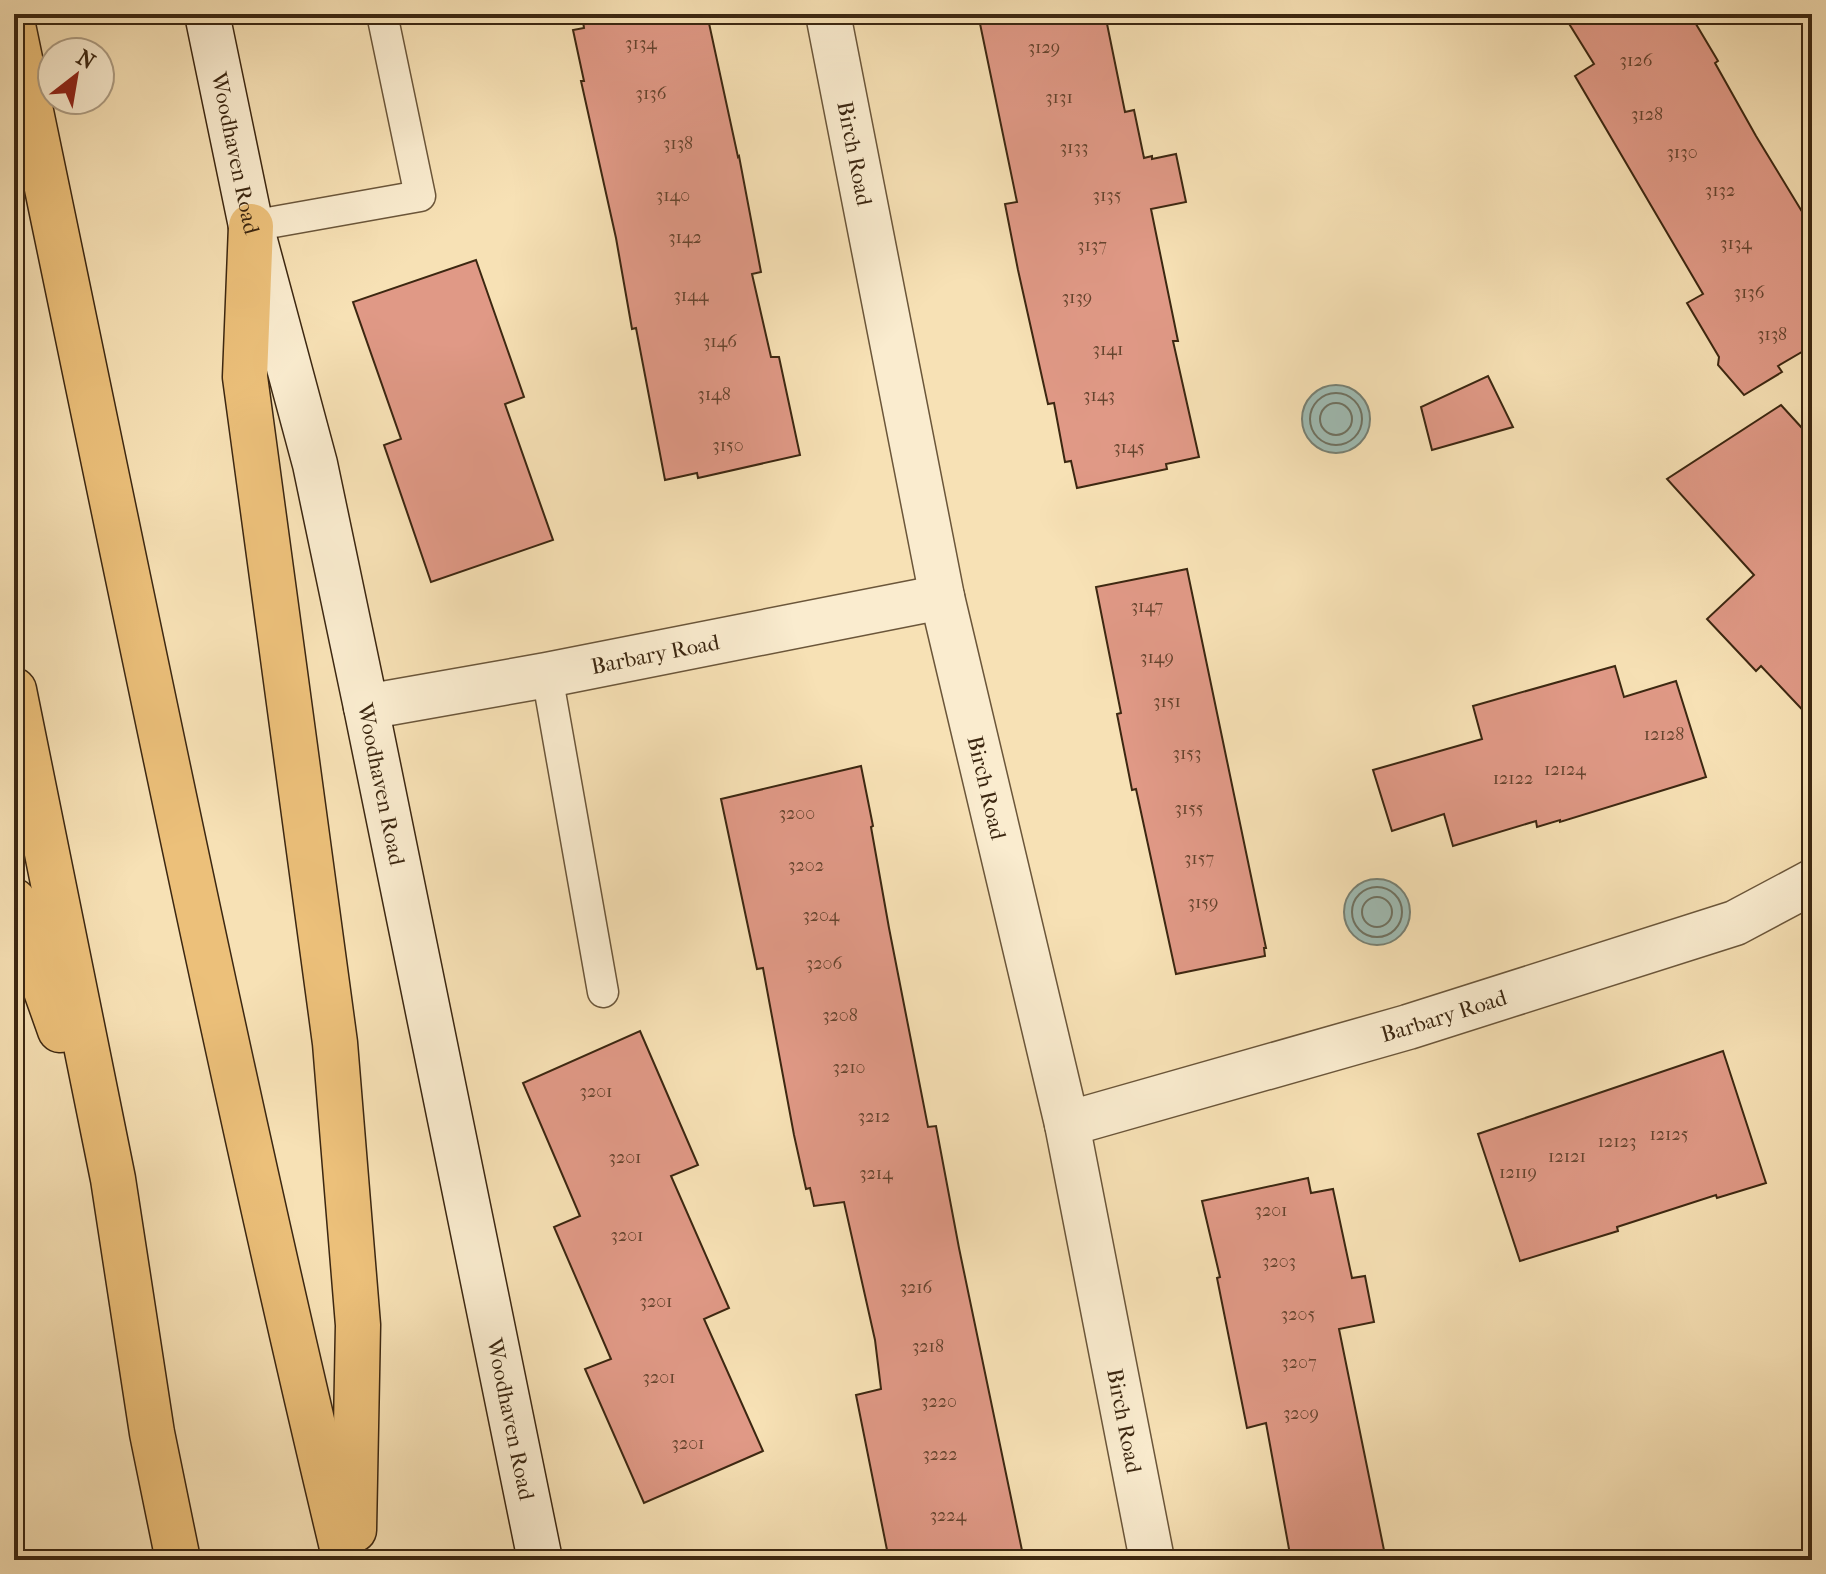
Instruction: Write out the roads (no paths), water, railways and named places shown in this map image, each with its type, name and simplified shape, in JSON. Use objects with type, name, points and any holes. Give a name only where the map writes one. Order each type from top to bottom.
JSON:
[{"type":"highway","points":[[14,30],[235,1082],[345,1560]]},
{"type":"highway","points":[[251,226],[245,377],[335,1043],[358,1325],[353,1560]]},
{"type":"highway","points":[[14,690],[113,1179],[152,1433],[178,1560]]},
{"type":"highway","points":[[14,901],[113,1179]]},
{"type":"street","name":"Woodhaven Road","points":[[207,14],[251,226],[315,464],[540,1560]]},
{"type":"street","name":"Birch Road","points":[[828,14],[942,597],[1067,1124],[1152,1560]]},
{"type":"street","name":"Barbary Road","points":[[366,707],[547,675],[942,597]]},
{"type":"street","name":"Barbary Road","points":[[1067,1124],[1408,1027],[1735,923],[1812,882]]},
{"type":"lane","points":[[251,226],[420,196],[382,14]]},
{"type":"lane","points":[[547,675],[603,992]]},
{"type":"water","points":[[1329,385],[1343,385],[1355,390],[1365,400],[1370,419],[1365,438],[1355,448],[1343,453],[1329,453],[1317,448],[1307,438],[1302,426],[1302,412],[1307,400],[1317,390]]},
{"type":"water","points":[[1377,879],[1390,882],[1400,889],[1407,899],[1410,912],[1407,925],[1400,935],[1390,942],[1377,945],[1364,942],[1354,935],[1347,925],[1344,912],[1347,899],[1354,889],[1364,882]]}]
